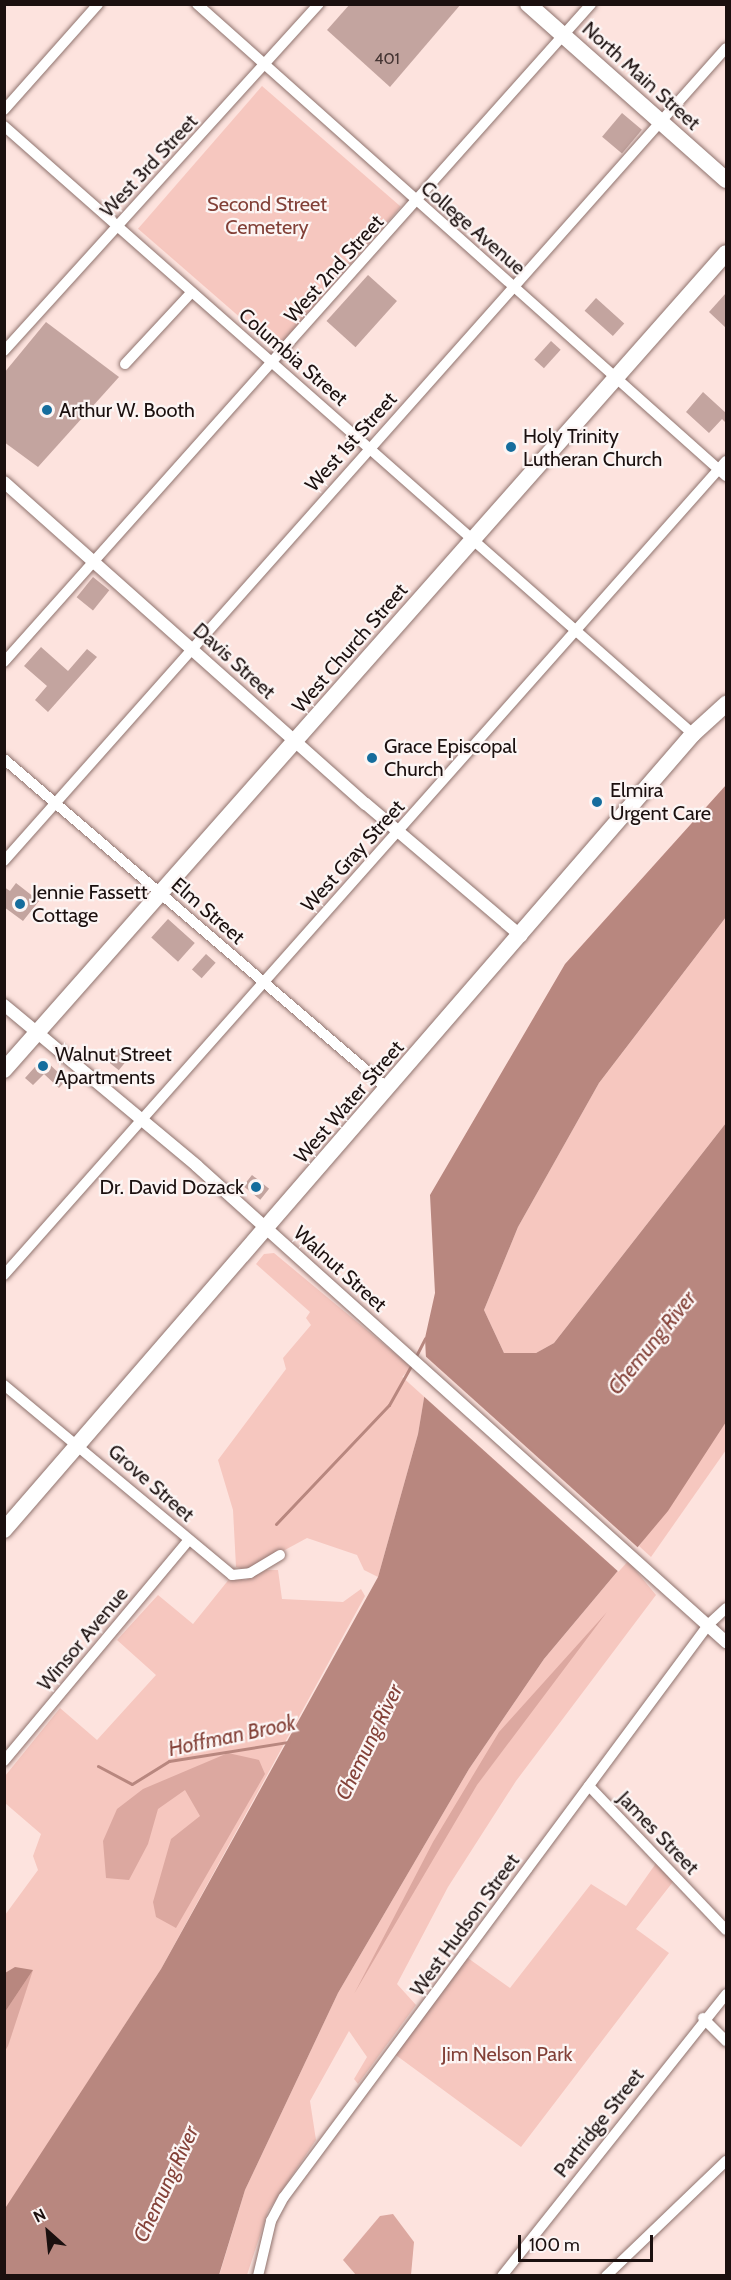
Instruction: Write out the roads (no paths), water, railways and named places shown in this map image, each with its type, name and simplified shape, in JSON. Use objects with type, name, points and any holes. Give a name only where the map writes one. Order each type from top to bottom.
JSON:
[{"type":"main road","name":"North Main Street","points":[[528,4],[726,180]]},
{"type":"main road","name":"West Church Street","points":[[4,1070],[726,254]]},
{"type":"main road","name":"West Water Street","points":[[4,1530],[521,936],[693,734],[726,704]]},
{"type":"street","points":[[4,110],[98,4]]},
{"type":"street","name":"College Avenue","points":[[197,4],[264,67],[616,379],[724,469]]},
{"type":"street","name":"West 3rd Street","points":[[4,351],[319,4]]},
{"type":"street","name":"West 2nd Street","points":[[4,662],[418,203],[591,4]]},
{"type":"street","name":"West 1st Street","points":[[4,861],[726,48]]},
{"type":"street","name":"Columbia Street","points":[[4,126],[474,538],[693,734]]},
{"type":"street","points":[[125,364],[192,292]]},
{"type":"street","name":"West Gray Street","points":[[4,1275],[576,630],[724,469]]},
{"type":"street","name":"Davis Street","points":[[4,482],[95,559],[193,650],[398,832],[521,936]]},
{"type":"street","name":"Elm Street","points":[[4,759],[388,1089]]},
{"type":"street","name":"Walnut Street","points":[[4,1005],[142,1120],[646,1567],[726,1642]]},
{"type":"street","name":"Grove Street","points":[[4,1385],[79,1444],[232,1575],[250,1573],[280,1556]]},
{"type":"street","name":"Winsor Avenue","points":[[4,1761],[189,1540]]},
{"type":"street","name":"West Hudson Street","points":[[258,2276],[271,2221],[284,2196],[709,1624],[726,1608]]},
{"type":"street","name":"James Street","points":[[589,1786],[726,1930]]},
{"type":"street","name":"Partridge Street","points":[[502,2276],[703,2018],[726,1994]]},
{"type":"street","points":[[703,2018],[726,2041]]},
{"type":"street","points":[[606,2276],[726,2161]]},
{"type":"water","name":"Chemung River","points":[[726,785],[726,917],[599,1083],[518,1227],[484,1310],[504,1353],[536,1353],[554,1343],[726,1123],[726,1422],[668,1511],[544,1659],[469,1769],[338,1993],[245,2190],[219,2275],[5,2275],[4,2210],[161,1969],[378,1577],[418,1434],[427,1380],[425,1338],[435,1293],[430,1195],[565,964]]},
{"type":"water","points":[[15,1967],[33,1970],[5,2012],[5,1973]]},
{"type":"waterway","points":[[415,1358],[425,1338]]},
{"type":"waterway","points":[[276,1524],[389,1405],[412,1364]]},
{"type":"waterway","name":"Hoffman Brook","points":[[98,1766],[132,1784],[169,1761],[288,1742]]},
{"type":"place","name":"Arthur W. Booth","points":[[47,410]]},
{"type":"place","name":"Holy Trinity Lutheran Church","points":[[511,447]]},
{"type":"place","name":"Grace Episcopal Church","points":[[372,758]]},
{"type":"place","name":"Elmira Urgent Care","points":[[597,802]]},
{"type":"place","name":"Jennie Fassett Cottage","points":[[20,904]]},
{"type":"place","name":"Walnut Street Apartments","points":[[43,1066]]},
{"type":"place","name":"Dr. David Dozack","points":[[256,1187]]},
{"type":"park label","name":"Second Street Cemetery","points":[[267,216]]},
{"type":"park label","name":"Jim Nelson Park","points":[[507,2054]]}]
